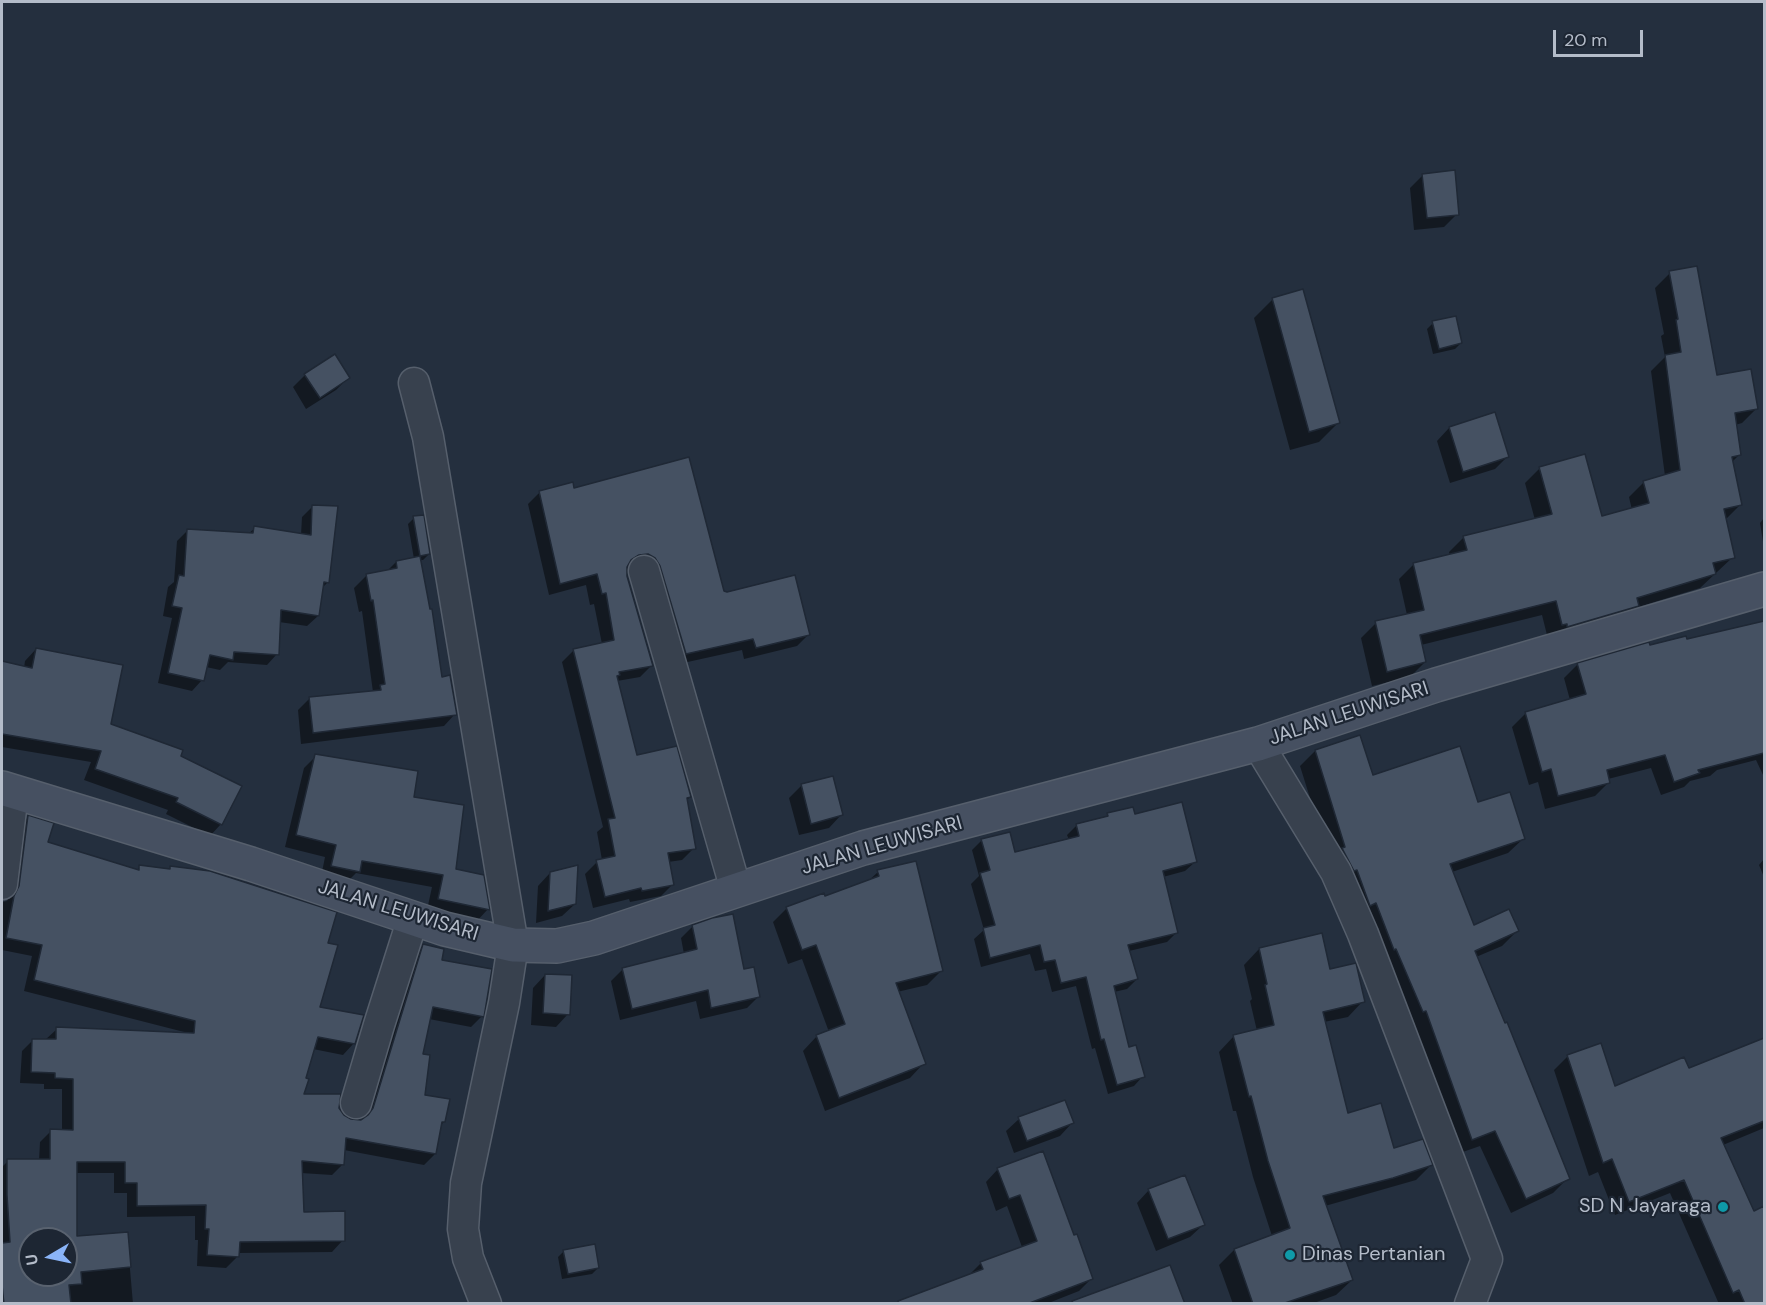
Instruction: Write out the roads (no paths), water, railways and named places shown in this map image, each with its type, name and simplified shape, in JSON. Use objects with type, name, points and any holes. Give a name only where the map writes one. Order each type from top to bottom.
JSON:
[{"type":"main road","name":"JALAN LEUWISARI","points":[[7,790],[251,864],[445,928],[513,945],[557,946],[576,943],[863,848],[1258,744],[1436,685],[1764,589]]},
{"type":"street","points":[[414,383],[428,437],[513,945],[504,1003],[466,1183],[463,1229],[468,1258],[486,1304]]},
{"type":"street","points":[[644,571],[736,890]]},
{"type":"street","points":[[1258,744],[1336,872],[1363,934],[1487,1259],[1470,1304]]},
{"type":"street","points":[[2,884],[7,790]]},
{"type":"street","points":[[356,1103],[413,918]]},
{"type":"place","name":"SD N Jayaraga","points":[[1723,1207]]},
{"type":"place","name":"Dinas Pertanian","points":[[1290,1255]]}]
